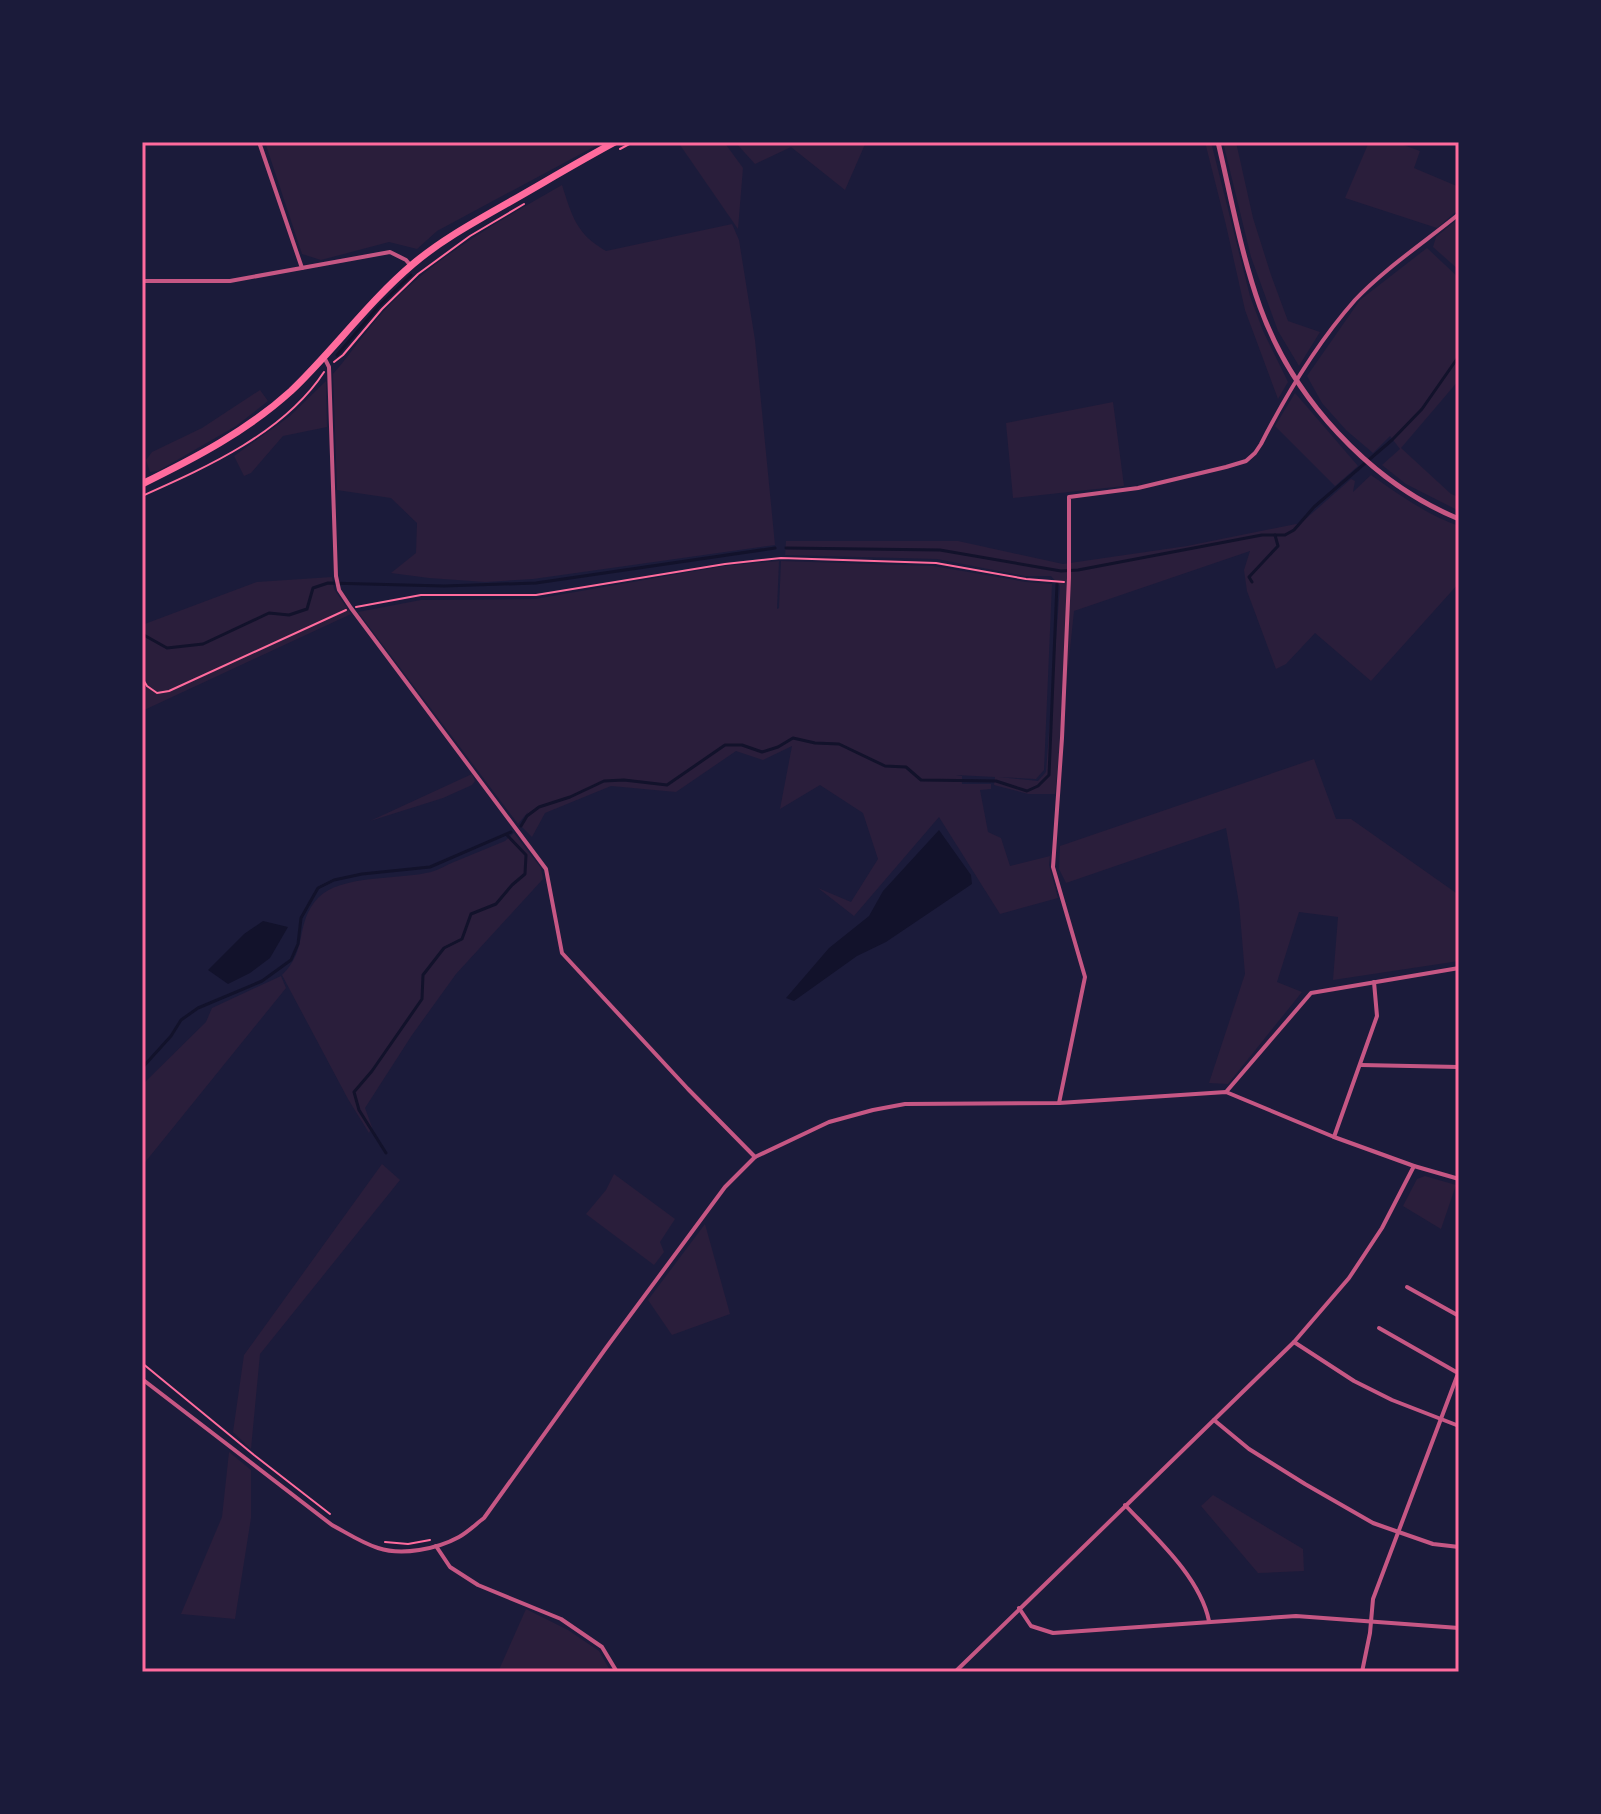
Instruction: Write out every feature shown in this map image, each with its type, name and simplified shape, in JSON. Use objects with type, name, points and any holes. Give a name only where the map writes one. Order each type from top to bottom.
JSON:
[{"type":"main road","points":[[142,484],[197,457],[259,419],[324,357],[375,301],[441,241],[618,145]]},
{"type":"street","points":[[259,142],[302,268]]},
{"type":"street","points":[[1218,142],[1261,310],[1306,393],[1333,427],[1384,476],[1424,502],[1459,519]]},
{"type":"street","points":[[1059,1103],[1085,977],[1053,867],[1070,566],[1069,497],[1138,488],[1246,461],[1255,453],[1302,371],[1357,298],[1459,214]]},
{"type":"street","points":[[142,281],[230,281],[390,252],[411,266]]},
{"type":"street","points":[[324,357],[329,367],[339,590],[546,869],[562,953],[755,1157]]},
{"type":"street","points":[[1226,1092],[1311,993],[1459,968]]},
{"type":"street","points":[[1334,1137],[1377,1016],[1374,982]]},
{"type":"street","points":[[1361,1065],[1459,1067]]},
{"type":"street","points":[[142,1379],[332,1525],[381,1549],[414,1550],[459,1537],[484,1518],[725,1187],[755,1157],[829,1122],[905,1104],[1059,1103],[1226,1092],[1334,1137],[1459,1179]]},
{"type":"street","points":[[955,1672],[1294,1342],[1349,1278],[1389,1216],[1414,1166]]},
{"type":"street","points":[[1407,1287],[1459,1316]]},
{"type":"street","points":[[1362,1672],[1373,1599],[1459,1372],[1379,1328]]},
{"type":"street","points":[[1294,1342],[1354,1381],[1392,1400],[1459,1426]]},
{"type":"street","points":[[1214,1420],[1249,1449],[1373,1523],[1433,1544],[1459,1547]]},
{"type":"street","points":[[1125,1505],[1182,1567],[1207,1609],[1209,1621]]},
{"type":"street","points":[[436,1546],[450,1567],[478,1585],[561,1619],[602,1647],[617,1672]]},
{"type":"street","points":[[1019,1608],[1031,1626],[1053,1633],[1296,1616],[1459,1628]]},
{"type":"path","points":[[618,145],[633,142]]},
{"type":"path","points":[[142,496],[248,443],[302,401],[329,367],[418,274],[470,236],[533,198]]},
{"type":"path","points":[[142,678],[157,693],[169,691],[351,608],[421,595],[536,595],[725,564],[781,558],[936,563],[1026,579],[1069,580]]},
{"type":"path","points":[[142,1363],[329,1514]]},
{"type":"path","points":[[382,1542],[408,1544],[433,1540]]},
{"type":"shaded area","points":[[265,142],[603,142],[437,231],[417,249],[389,242],[321,260],[302,254]]},
{"type":"shaded area","points":[[678,142],[724,142],[743,168],[738,229]]},
{"type":"shaded area","points":[[735,142],[866,142],[845,190],[791,147],[755,164]]},
{"type":"shaded area","points":[[1205,142],[1211,142],[1250,296],[1288,382],[1278,399],[1245,310]]},
{"type":"shaded area","points":[[1223,142],[1236,142],[1253,218],[1288,321],[1320,332],[1299,366],[1278,331],[1251,257]]},
{"type":"shaded area","points":[[1369,142],[1395,142],[1420,151],[1414,168],[1459,187],[1459,209],[1437,228],[1345,198]]},
{"type":"shaded area","points":[[562,185],[572,215],[582,231],[606,251],[732,224],[739,240],[755,340],[775,545],[533,579],[485,582],[391,573],[416,553],[417,523],[391,498],[337,490],[333,374],[383,312],[423,274],[468,241]]},
{"type":"shaded area","points":[[1459,218],[1459,270],[1433,247],[1436,237]]},
{"type":"shaded area","points":[[1427,248],[1459,278],[1459,380],[1401,448],[1451,494],[1459,497],[1459,511],[1406,484],[1382,465],[1400,449],[1390,436],[1373,453],[1346,430],[1322,403],[1307,376],[1360,300]]},
{"type":"shaded area","points":[[326,381],[327,427],[283,436],[251,473],[244,476],[234,456],[290,416]]},
{"type":"shaded area","points":[[260,390],[268,401],[236,426],[158,471],[150,472],[146,460],[152,452],[202,428]]},
{"type":"shaded area","points":[[1295,393],[1358,466],[1335,486],[1275,426]]},
{"type":"shaded area","points":[[1113,402],[1124,486],[1013,498],[1006,423]]},
{"type":"shaded area","points":[[1371,475],[1424,510],[1459,526],[1459,583],[1371,681],[1315,633],[1286,664],[1276,669],[1247,591],[1244,570],[1250,551],[1074,611],[1055,794],[1028,794],[994,785],[995,777],[956,775],[962,776],[962,784],[991,784],[991,789],[980,790],[988,832],[1001,838],[1010,866],[1050,856],[1049,865],[1058,898],[1000,914],[939,817],[854,916],[818,888],[851,902],[878,859],[863,813],[820,785],[780,809],[792,746],[763,760],[736,751],[676,792],[611,786],[545,813],[532,837],[521,826],[528,812],[518,824],[358,612],[421,600],[535,599],[724,566],[779,561],[777,609],[781,561],[933,566],[1052,584],[1044,770],[1036,779],[999,777],[1038,781],[1046,772],[1060,586],[1051,576],[1025,576],[937,559],[785,555],[786,541],[958,541],[1063,564],[1187,546],[1301,523],[1351,479],[1355,481],[1353,492]]},
{"type":"shaded area","points":[[332,577],[334,589],[351,614],[142,711],[142,625],[257,582]]},
{"type":"shaded area","points":[[1314,759],[1336,819],[1351,819],[1459,895],[1459,961],[1333,980],[1338,917],[1299,912],[1277,982],[1302,992],[1228,1084],[1209,1083],[1245,974],[1239,903],[1226,828],[1066,883],[1059,869],[1060,846]]},
{"type":"shaded area","points":[[472,774],[475,781],[472,785],[443,798],[370,821]]},
{"type":"shaded area","points":[[939,830],[971,875],[972,884],[886,942],[857,956],[794,1001],[786,998],[829,948],[869,916],[883,891]]},
{"type":"shaded area","points":[[514,833],[541,868],[543,879],[456,974],[412,1035],[365,1108],[372,1127],[369,1133],[282,975],[296,956],[306,917],[318,898],[328,890],[356,881],[434,871],[505,841]]},
{"type":"shaded area","points":[[263,921],[288,927],[270,958],[228,984],[208,970],[244,934]]},
{"type":"shaded area","points":[[281,976],[286,988],[142,1166],[142,1085],[206,1022],[212,1008]]},
{"type":"shaded area","points":[[382,1164],[400,1180],[260,1354],[251,1449],[233,1432],[244,1355]]},
{"type":"shaded area","points":[[614,1174],[675,1219],[660,1242],[664,1252],[654,1265],[586,1214],[606,1190]]},
{"type":"shaded area","points":[[1425,1176],[1456,1185],[1441,1229],[1403,1206],[1417,1179]]},
{"type":"shaded area","points":[[705,1224],[730,1314],[672,1335],[648,1300]]},
{"type":"shaded area","points":[[229,1452],[251,1470],[251,1518],[235,1619],[181,1614],[222,1517]]},
{"type":"shaded area","points":[[1213,1495],[1303,1549],[1304,1571],[1258,1573],[1201,1506]]},
{"type":"shaded area","points":[[526,1609],[568,1630],[599,1651],[611,1672],[498,1672]]},
{"type":"waterway","points":[[337,355],[379,306],[411,275]]},
{"type":"waterway","points":[[786,548],[940,550],[1061,571],[1262,535],[1285,535],[1392,440],[1422,409],[1459,356]]},
{"type":"waterway","points":[[1252,582],[1249,577],[1278,546],[1275,535]]},
{"type":"waterway","points":[[142,634],[167,648],[203,644],[269,613],[289,615],[307,609],[313,588],[328,583],[444,586],[536,583],[775,548]]},
{"type":"waterway","points":[[521,826],[527,816],[539,807],[604,781],[667,785],[725,745],[742,745],[762,752],[793,738],[839,744],[885,766],[906,767],[921,780],[996,781],[1027,791],[1038,786],[1049,775],[1057,584]]},
{"type":"waterway","points":[[142,1068],[181,1020],[198,1008],[262,981],[291,960],[298,944],[301,918],[318,888],[334,880],[362,874],[430,867],[511,832]]},
{"type":"waterway","points":[[386,1153],[359,1110],[354,1092],[422,999],[423,975],[444,948],[462,939],[471,914],[496,904],[525,874],[526,855],[507,835]]}]
